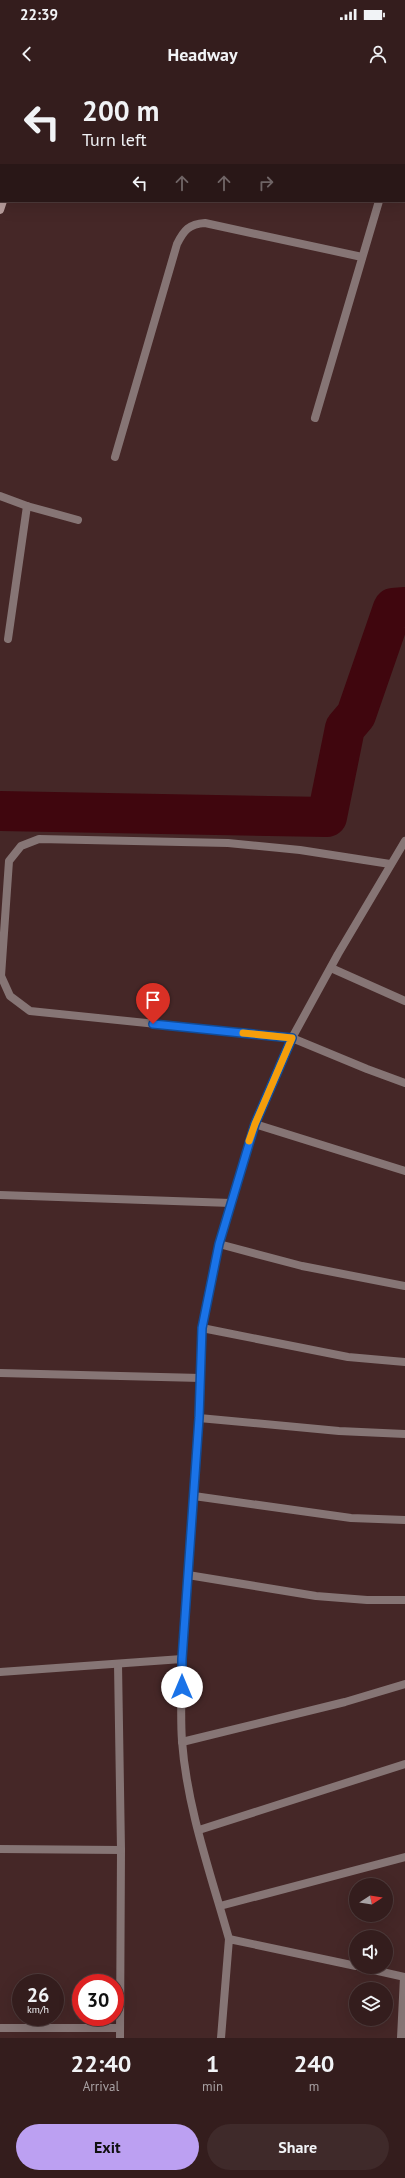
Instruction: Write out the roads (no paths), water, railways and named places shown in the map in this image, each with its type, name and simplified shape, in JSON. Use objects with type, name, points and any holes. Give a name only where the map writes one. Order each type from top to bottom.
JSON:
[{"type":"street","points":[[315,418],[379,202]]},
{"type":"street","points":[[115,457],[178,244],[184,232],[193,224],[205,223],[362,258]]},
{"type":"street","points":[[0,496],[28,506],[78,520]]},
{"type":"street","points":[[8,639],[28,506]]},
{"type":"street","points":[[390,864],[300,850],[228,843],[39,839],[21,846],[9,861],[2,976],[10,996],[30,1011],[292,1038],[405,1083]]},
{"type":"street","points":[[221,2038],[229,1939],[199,1830],[182,1742],[182,1659],[199,1418],[202,1328],[219,1244],[255,1124],[292,1038],[390,864],[405,841]]},
{"type":"street","points":[[331,968],[405,1001]]},
{"type":"street","points":[[255,1124],[405,1171]]},
{"type":"street","points":[[0,1195],[231,1203]]},
{"type":"street","points":[[219,1244],[302,1266],[405,1286]]},
{"type":"street","points":[[202,1328],[348,1357],[405,1362]]},
{"type":"street","points":[[0,1373],[201,1378]]},
{"type":"street","points":[[199,1418],[339,1432],[405,1434]]},
{"type":"street","points":[[194,1496],[351,1518],[405,1520]]},
{"type":"street","points":[[188,1575],[316,1596],[367,1600],[405,1600]]},
{"type":"street","points":[[0,1672],[182,1659]]},
{"type":"street","points":[[118,1664],[121,1850],[120,2038]]},
{"type":"street","points":[[182,1742],[345,1702],[405,1684]]},
{"type":"street","points":[[199,1830],[405,1764]]},
{"type":"street","points":[[0,1849],[121,1850]]},
{"type":"street","points":[[220,1906],[405,1857]]},
{"type":"street","points":[[229,1939],[349,1965]]},
{"type":"street","points":[[391,1974],[404,1977],[401,2038]]},
{"type":"street","points":[[0,2028],[120,2028]]},
{"type":"waterway","points":[[0,811],[327,817],[345,728],[356,715],[393,608],[405,607]]}]
